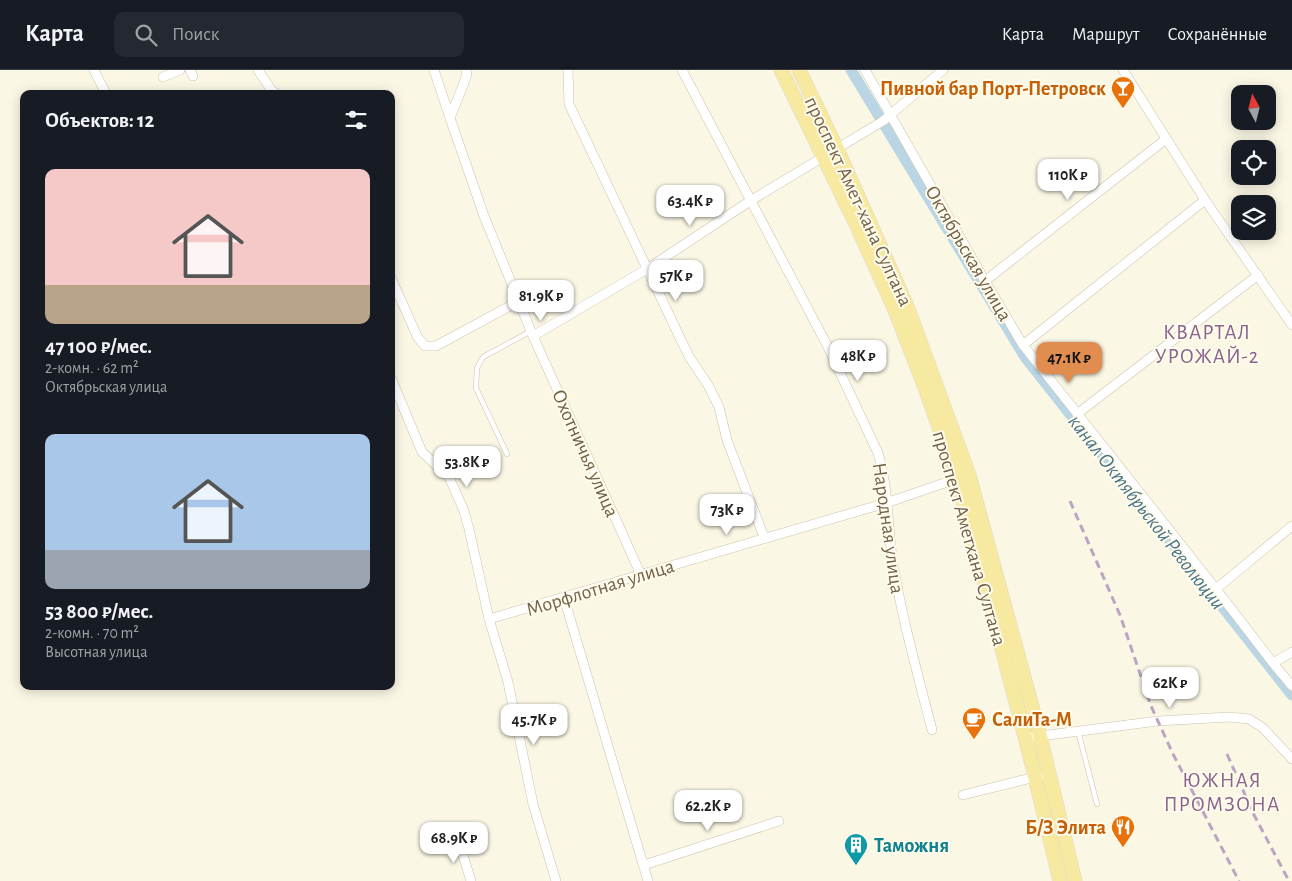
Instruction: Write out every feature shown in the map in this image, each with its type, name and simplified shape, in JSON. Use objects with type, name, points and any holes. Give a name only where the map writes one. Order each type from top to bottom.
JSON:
[{"type":"main road","name":"проспект Аметхана Султана","points":[[781,70],[895,310],[963,477],[1060,881]]},
{"type":"main road","name":"проспект Амет-хана Султана","points":[[798,70],[907,306],[963,477],[1040,736],[1075,881]]},
{"type":"street","points":[[94,70],[104,90]]},
{"type":"street","points":[[163,77],[180,70]]},
{"type":"street","points":[[258,70],[271,90]]},
{"type":"street","name":"Охотничья улица","points":[[434,70],[484,216],[532,334],[641,575]]},
{"type":"street","points":[[450,118],[466,75],[466,70]]},
{"type":"street","points":[[568,70],[569,104],[690,358],[708,385],[718,407],[727,440],[764,537]]},
{"type":"street","name":"Народная улица","points":[[682,70],[828,347],[878,453],[884,472],[890,548],[898,592],[932,730]]},
{"type":"street","name":"Октябрьская улица","points":[[865,70],[886,118],[1023,345],[1216,589],[1272,664],[1292,686]]},
{"type":"street","points":[[532,334],[647,269],[823,155],[857,137],[886,118],[943,70]]},
{"type":"street","points":[[1123,70],[1205,200],[1292,325]]},
{"type":"street","points":[[984,282],[1166,139]]},
{"type":"street","points":[[1023,345],[1205,200]]},
{"type":"street","points":[[1077,414],[1258,275]]},
{"type":"street","points":[[395,287],[418,338],[425,346],[436,346],[519,301]]},
{"type":"street","points":[[395,388],[422,452],[449,477],[470,529],[489,619],[508,682],[533,804],[556,881]]},
{"type":"street","name":"Морфлотная улица","points":[[489,619],[764,537],[886,503],[963,477]]},
{"type":"street","points":[[1216,589],[1292,526]]},
{"type":"street","points":[[564,598],[648,881]]},
{"type":"street","points":[[1272,664],[1292,652]]},
{"type":"street","points":[[1025,738],[1158,721],[1230,716],[1250,719],[1263,728],[1292,759]]},
{"type":"street","points":[[963,795],[1049,774]]},
{"type":"street","points":[[644,865],[779,821]]},
{"type":"street","points":[[458,839],[472,881]]},
{"type":"lane","points":[[507,454],[476,388],[477,368],[483,357],[532,334]]},
{"type":"lane","points":[[1078,731],[1097,804]]},
{"type":"waterway","name":"канал Октябрьской Революции","points":[[851,70],[1025,357],[1292,695]]},
{"type":"railway","points":[[1070,501],[1120,615],[1151,706],[1173,754],[1239,881]]},
{"type":"railway","points":[[1227,754],[1253,813],[1289,881]]},
{"type":"place","name":"Пивной бар Порт-Петровск","points":[[1123,109]]},
{"type":"place","name":"СалиТа-М","points":[[974,740]]},
{"type":"place","name":"Б/З Элита","points":[[1123,848]]},
{"type":"place","name":"Таможня","points":[[856,866]]},
{"type":"district","name":"КВАРТАЛ УРОЖАЙ-2","points":[[1207,344]]},
{"type":"district","name":"ЮЖНАЯ ПРОМЗОНА","points":[[1222,792]]}]
